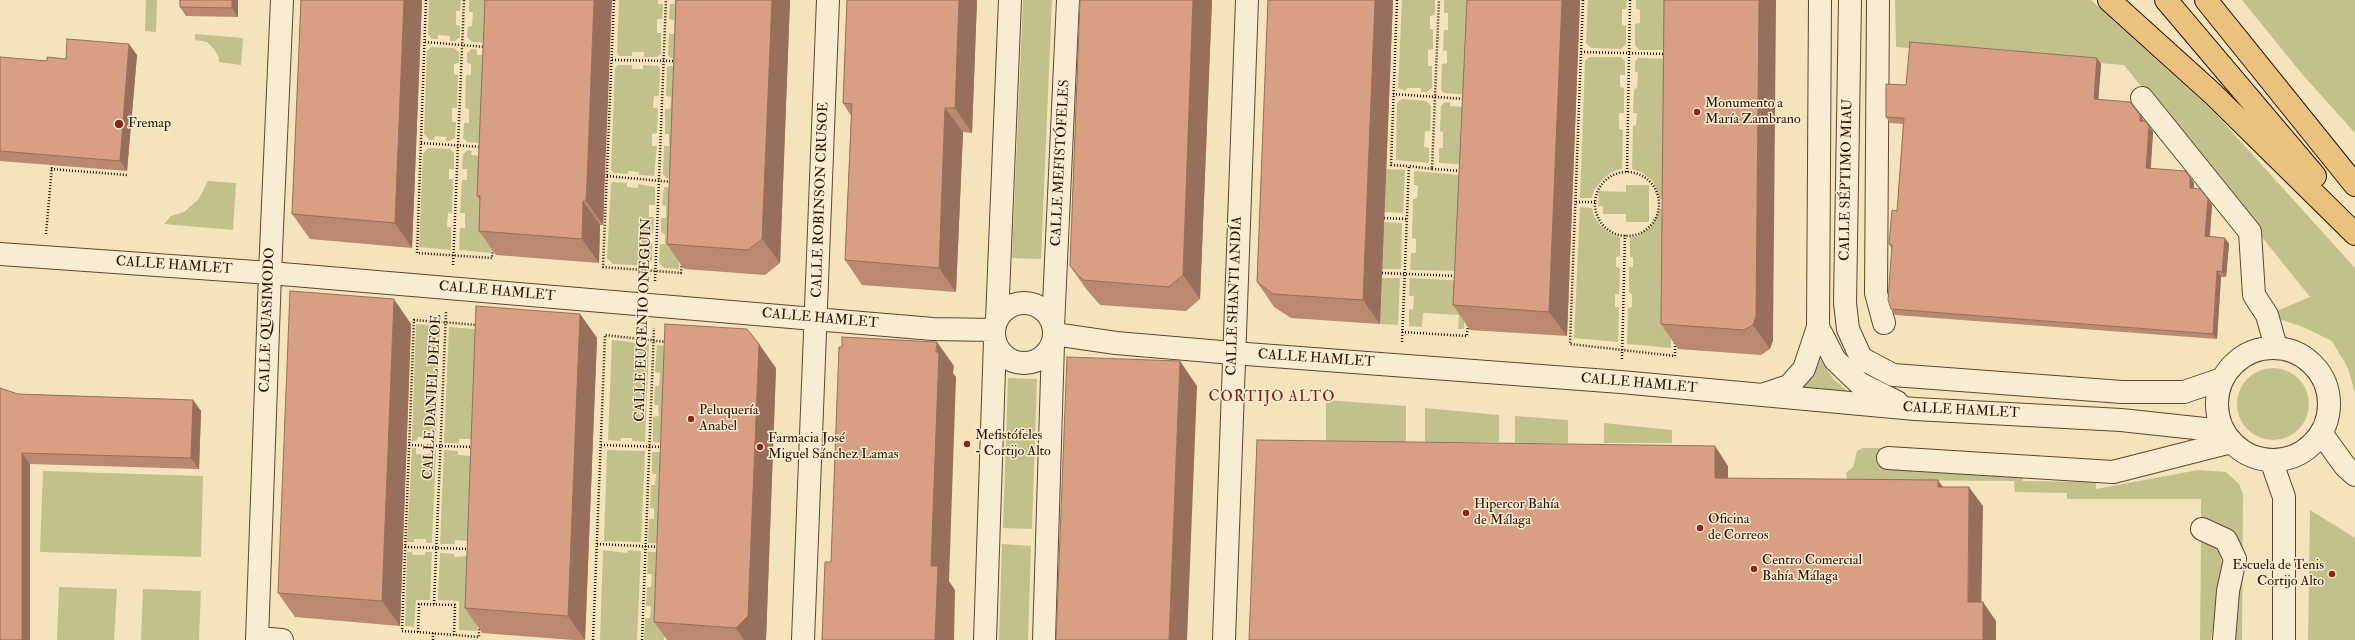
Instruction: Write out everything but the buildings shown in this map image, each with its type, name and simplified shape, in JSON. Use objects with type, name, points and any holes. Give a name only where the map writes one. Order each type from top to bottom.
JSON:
[{"type":"highway","points":[[2109,0],[2213,94],[2355,234]]},
{"type":"highway","points":[[2166,0],[2338,204],[2355,229]]},
{"type":"highway","points":[[2206,0],[2355,185]]},
{"type":"street","name":"CALLE QUASIMODO","points":[[257,639],[270,273],[282,0]]},
{"type":"street","name":"CALLE ROBINSON CRUSOE","points":[[803,640],[828,0]]},
{"type":"street","points":[[985,640],[995,330],[1010,0]]},
{"type":"street","name":"CALLE MEFISTÓFELES","points":[[1044,640],[1054,335],[1068,0]]},
{"type":"street","name":"CALLE SHANTI ANDÍA","points":[[1224,640],[1233,353],[1247,0]]},
{"type":"street","name":"CALLE SÉPTIMO MIAU","points":[[1762,395],[1789,386],[1804,370],[1818,327],[1820,0]]},
{"type":"street","name":"CALLE SÉPTIMO MIAU","points":[[1850,0],[1845,303],[1848,329],[1861,358]]},
{"type":"street","points":[[1878,0],[1876,293],[1884,323]]},
{"type":"street","points":[[2142,98],[2250,232],[2254,295],[2267,315],[2276,347]]},
{"type":"street","name":"CALLE HAMLET","points":[[0,254],[270,273],[933,328],[995,330]]},
{"type":"street","points":[[1845,303],[1876,293]]},
{"type":"street","points":[[1027,303],[1039,307],[1048,315],[1054,335],[1047,353],[1039,360],[1028,363],[1017,362],[1007,358],[999,350],[995,330],[1004,311],[1015,304],[1027,303]]},
{"type":"street","name":"CALLE SÉPTIMO MIAU","points":[[1818,327],[1835,360],[1858,383],[1883,397],[1915,409]]},
{"type":"street","name":"CALLE HAMLET","points":[[1054,335],[1116,343],[1621,382],[1915,409],[2120,420],[2227,436]]},
{"type":"street","points":[[2276,347],[2292,351],[2307,359],[2319,370],[2326,385],[2330,402],[2328,418],[2321,433],[2308,448],[2291,458],[2271,460],[2249,455],[2227,436],[2216,401],[2222,380],[2231,366],[2244,355],[2259,349],[2276,347]]},
{"type":"street","name":"CALLE HAMLET","points":[[1861,358],[1893,375],[2122,392],[2184,392],[2222,380]]},
{"type":"street","points":[[2321,433],[2345,466],[2355,475]]},
{"type":"street","points":[[1888,458],[2114,472],[2227,436]]},
{"type":"street","points":[[2271,460],[2284,497],[2284,640]]},
{"type":"street","points":[[2202,529],[2226,540],[2234,559],[2228,591],[2224,640]]},
{"type":"street","points":[[257,639],[282,640]]},
{"type":"path","points":[[426,0],[417,253],[492,258],[493,242]]},
{"type":"path","name":"CALLE DANIEL DEFOE","points":[[434,604],[445,322],[454,256],[464,0]]},
{"type":"path","points":[[614,0],[604,267],[682,273],[682,258]]},
{"type":"path","name":"CALLE EUGENIO ONEGUIN","points":[[642,640],[666,0]]},
{"type":"path","points":[[1397,0],[1391,165],[1467,171]]},
{"type":"path","points":[[1432,168],[1439,0]]},
{"type":"path","points":[[1583,0],[1570,344],[1675,356],[1675,332]]},
{"type":"path","points":[[1627,172],[1630,0]]},
{"type":"path","points":[[425,42],[493,47]]},
{"type":"path","points":[[1581,52],[1669,54]]},
{"type":"path","points":[[612,60],[683,62]]},
{"type":"path","points":[[1393,94],[1470,99]]},
{"type":"path","points":[[421,143],[489,148]]},
{"type":"path","points":[[48,214],[52,166]]},
{"type":"path","points":[[1401,364],[1409,166]]},
{"type":"path","points":[[51,169],[127,175]]},
{"type":"path","points":[[1627,172],[1639,174],[1649,181],[1656,191],[1659,204],[1656,216],[1649,227],[1638,233],[1626,235],[1607,229],[1598,217],[1595,202],[1601,184],[1608,177],[1627,172]]},
{"type":"path","points":[[607,176],[679,183]]},
{"type":"path","points":[[1576,202],[1595,202]]},
{"type":"path","points":[[1659,204],[1665,204]]},
{"type":"path","points":[[1384,218],[1406,219]]},
{"type":"path","points":[[1621,382],[1626,235]]},
{"type":"path","points":[[1382,273],[1462,276]]},
{"type":"path","points":[[480,621],[479,637],[402,631],[414,320],[483,325]]},
{"type":"path","points":[[1402,332],[1467,336],[1468,321]]},
{"type":"path","points":[[593,640],[605,335],[672,343]]},
{"type":"path","points":[[409,445],[478,448]]},
{"type":"path","points":[[601,445],[668,447]]},
{"type":"path","points":[[597,544],[664,547]]},
{"type":"path","points":[[405,547],[475,550]]},
{"type":"path","points":[[418,632],[419,604],[434,604],[455,606],[454,635]]},
{"type":"path","points":[[433,633],[433,640]]},
{"type":"shaded area","points":[[146,0],[157,0],[156,32],[145,31]]},
{"type":"shaded area","points":[[429,0],[461,0],[460,11],[456,11],[456,25],[460,26],[460,37],[455,41],[450,41],[450,36],[438,35],[438,39],[432,39],[428,34]]},
{"type":"shaded area","points":[[469,0],[502,0],[497,43],[472,42],[467,37],[468,27],[472,26],[473,12],[469,12]]},
{"type":"shaded area","points":[[619,0],[658,0],[658,4],[663,4],[662,19],[657,19],[657,33],[661,33],[661,54],[657,57],[644,57],[644,52],[632,52],[632,56],[619,56],[617,53]]},
{"type":"shaded area","points":[[675,0],[691,0],[689,58],[671,58],[668,55],[669,34],[674,34],[674,20],[669,19],[670,4],[674,4]]},
{"type":"shaded area","points":[[1023,0],[1052,0],[1041,259],[1012,258]]},
{"type":"shaded area","points":[[1402,0],[1435,0],[1435,15],[1430,16],[1430,29],[1433,29],[1433,49],[1428,50],[1428,66],[1432,66],[1432,88],[1427,92],[1421,92],[1421,88],[1407,88],[1406,91],[1398,88]]},
{"type":"shaded area","points":[[1444,0],[1478,0],[1471,95],[1444,93],[1441,90],[1442,64],[1447,63],[1447,51],[1443,50],[1444,30],[1448,30],[1448,13],[1444,13]]},
{"type":"shaded area","points":[[1588,0],[1627,0],[1626,9],[1622,9],[1622,25],[1626,26],[1626,44],[1621,49],[1591,48],[1586,43]]},
{"type":"shaded area","points":[[1636,0],[1673,0],[1669,50],[1639,50],[1635,45],[1635,24],[1640,23],[1640,10],[1636,9]]},
{"type":"shaded area","points":[[1895,0],[2091,0],[2214,112],[2355,268],[2355,393],[2348,368],[2332,341],[2303,327],[2267,315],[2310,297],[2124,65],[1896,47]]},
{"type":"shaded area","points":[[2242,0],[2355,0],[2355,133],[2302,74]]},
{"type":"shaded area","points":[[195,34],[243,38],[241,65],[219,62],[219,58],[214,49],[207,42],[195,40]]},
{"type":"shaded area","points":[[431,47],[454,48],[459,52],[459,63],[454,64],[454,74],[458,75],[457,108],[452,108],[452,122],[456,122],[455,138],[450,141],[446,141],[446,137],[435,136],[434,140],[430,140],[424,134],[427,51]]},
{"type":"shaded area","points":[[472,49],[477,50],[477,55],[487,55],[491,144],[467,142],[463,138],[464,123],[469,123],[469,109],[465,108],[466,75],[471,75],[471,64],[467,63],[467,53]]},
{"type":"shaded area","points":[[1590,57],[1621,57],[1625,61],[1625,75],[1620,75],[1620,87],[1624,88],[1624,113],[1619,113],[1619,129],[1623,130],[1622,169],[1613,171],[1603,179],[1594,190],[1592,198],[1580,198],[1585,61]]},
{"type":"shaded area","points":[[1638,58],[1670,59],[1672,199],[1660,199],[1653,181],[1641,172],[1632,169],[1633,126],[1636,125],[1637,113],[1633,113],[1634,89],[1637,88],[1638,72],[1635,72],[1635,62]]},
{"type":"shaded area","points":[[618,65],[632,65],[632,69],[643,69],[643,65],[658,66],[660,68],[659,96],[654,96],[653,108],[658,108],[657,133],[652,134],[652,146],[657,146],[654,176],[639,175],[639,172],[628,171],[628,174],[614,173],[611,170],[615,68]]},
{"type":"shaded area","points":[[669,66],[688,66],[683,179],[666,178],[663,174],[664,146],[669,146],[669,134],[665,134],[665,109],[670,109],[671,97],[666,96],[667,68]]},
{"type":"shaded area","points":[[1402,99],[1426,101],[1431,106],[1430,131],[1425,131],[1424,147],[1429,148],[1429,163],[1396,160],[1397,103]]},
{"type":"shaded area","points":[[1445,102],[1450,102],[1450,106],[1462,107],[1471,165],[1439,163],[1439,148],[1443,148],[1443,132],[1440,131],[1441,106]]},
{"type":"shaded area","points":[[428,148],[450,149],[454,153],[454,169],[449,169],[449,179],[453,179],[452,213],[448,213],[447,227],[451,227],[451,250],[419,247],[423,154]]},
{"type":"shaded area","points":[[468,150],[472,151],[471,155],[495,157],[491,253],[459,250],[460,228],[465,228],[465,213],[460,213],[462,180],[467,180],[467,169],[462,169],[463,154]]},
{"type":"shaded area","points":[[1386,169],[1405,170],[1403,213],[1384,212]]},
{"type":"shaded area","points":[[1414,171],[1471,176],[1467,271],[1410,270],[1411,253],[1416,253],[1416,239],[1412,238],[1413,199],[1417,198],[1418,186],[1414,185]]},
{"type":"shaded area","points":[[208,181],[236,183],[233,230],[164,224],[171,216],[184,212],[198,200]]},
{"type":"shaded area","points":[[613,182],[627,183],[627,187],[638,188],[638,184],[655,187],[655,205],[649,205],[649,217],[654,217],[653,234],[648,234],[648,244],[652,244],[652,261],[647,266],[613,264],[607,258],[611,184]]},
{"type":"shaded area","points":[[1626,185],[1649,185],[1649,222],[1626,222],[1626,214],[1603,214],[1603,206],[1598,206],[1599,191],[1626,192]]},
{"type":"shaded area","points":[[664,187],[683,189],[679,269],[664,268],[659,262],[660,244],[665,244],[665,234],[661,233],[661,218],[666,218],[666,206],[662,205]]},
{"type":"shaded area","points":[[1580,207],[1592,208],[1594,216],[1600,225],[1610,233],[1620,237],[1620,256],[1616,257],[1616,267],[1620,268],[1619,294],[1615,294],[1615,307],[1619,307],[1618,342],[1574,338]]},
{"type":"shaded area","points":[[1660,209],[1671,209],[1671,348],[1627,344],[1628,308],[1632,307],[1632,294],[1629,293],[1629,267],[1633,267],[1633,257],[1630,257],[1630,237],[1637,236],[1651,227]]},
{"type":"shaded area","points":[[1384,222],[1402,223],[1401,269],[1382,269]]},
{"type":"shaded area","points":[[1382,278],[1400,278],[1398,325],[1380,324]]},
{"type":"shaded area","points":[[1410,278],[1466,281],[1464,329],[1458,329],[1459,315],[1423,313],[1422,327],[1409,326],[1409,309],[1413,310],[1414,296],[1409,296]]},
{"type":"shaded area","points":[[416,324],[440,326],[436,442],[430,442],[430,438],[418,437],[417,441],[412,441]]},
{"type":"shaded area","points":[[449,327],[488,330],[483,445],[471,443],[470,439],[459,439],[459,443],[444,443]]},
{"type":"shaded area","points":[[612,340],[649,344],[645,442],[632,441],[632,438],[621,438],[620,441],[608,440]]},
{"type":"shaded area","points":[[657,345],[675,347],[671,443],[653,442],[653,417],[659,416],[658,405],[654,405],[655,386],[659,386],[660,373],[655,372]]},
{"type":"shaded area","points":[[1816,353],[1833,379],[1856,398],[1796,392]]},
{"type":"shaded area","points":[[2273,368],[2293,374],[2303,384],[2309,404],[2303,424],[2293,434],[2273,440],[2253,434],[2243,424],[2237,404],[2243,384],[2253,374]]},
{"type":"shaded area","points":[[1008,378],[1037,379],[1032,529],[1003,528]]},
{"type":"shaded area","points":[[1326,400],[1406,406],[1406,442],[1326,441]]},
{"type":"shaded area","points":[[1425,408],[1499,415],[1499,442],[1425,442]]},
{"type":"shaded area","points":[[1515,416],[1568,420],[1568,443],[1515,443]]},
{"type":"shaded area","points":[[1604,423],[1672,430],[1672,443],[1604,443]]},
{"type":"shaded area","points":[[412,448],[416,448],[416,454],[430,454],[430,449],[436,450],[432,543],[426,543],[426,539],[414,539],[414,542],[407,542]]},
{"type":"shaded area","points":[[1862,448],[1887,448],[2022,476],[2023,481],[2096,482],[2096,489],[2198,470],[2226,472],[2239,484],[2243,494],[2242,640],[2227,640],[2239,561],[2201,522],[2201,499],[2067,499],[2067,493],[2015,492],[2014,481],[1847,480],[1846,473],[1853,467],[1857,451]]},
{"type":"shaded area","points":[[444,450],[458,451],[458,455],[470,456],[470,452],[483,453],[479,545],[467,545],[467,541],[455,540],[455,544],[440,544]]},
{"type":"shaded area","points":[[607,450],[645,451],[641,542],[604,541]]},
{"type":"shaded area","points":[[652,452],[670,452],[667,543],[648,543],[649,519],[654,519],[654,508],[650,508],[651,485],[655,485],[656,474],[652,474]]},
{"type":"shaded area","points":[[43,471],[203,476],[201,557],[40,552]]},
{"type":"shaded area","name":"Escuela de Tenis Cortijo Alto","points":[[2310,510],[2355,538],[2355,640],[2308,640]]},
{"type":"shaded area","points":[[2201,541],[2218,549],[2223,566],[2211,640],[2200,640]]},
{"type":"shaded area","points":[[1002,544],[1031,546],[1028,640],[999,640]]},
{"type":"shaded area","points":[[603,550],[627,553],[628,550],[641,551],[637,640],[600,640]]},
{"type":"shaded area","points":[[407,552],[412,552],[413,555],[425,555],[425,552],[432,552],[430,600],[416,600],[414,627],[405,626]]},
{"type":"shaded area","points":[[648,552],[667,552],[664,640],[644,640],[645,618],[650,618],[651,606],[646,606],[647,587],[651,587],[652,574],[647,574]]},
{"type":"shaded area","points":[[440,553],[454,554],[455,557],[479,555],[477,631],[459,630],[459,601],[438,600]]},
{"type":"shaded area","points":[[59,587],[117,589],[114,640],[57,640]]},
{"type":"shaded area","points":[[143,589],[201,591],[199,640],[141,640]]},
{"type":"place","name":"Monumento a María Zambrano","points":[[1697,112]]},
{"type":"place","name":"Fremap","points":[[119,124]]},
{"type":"place","name":"Peluquería Anabel","points":[[691,419]]},
{"type":"place","name":"Mefistófeles - Cortijo Alto","points":[[967,444]]},
{"type":"place","name":"Farmacia José Miguel Sánchez Lamas","points":[[760,447]]},
{"type":"place","name":"Hipercor Bahía de Málaga","points":[[1466,513]]},
{"type":"place","name":"Oficina de Correos","points":[[1700,528]]},
{"type":"place","name":"Centro Comercial Bahía Málaga","points":[[1754,569]]},
{"type":"place","name":"Escuela de Tenis Cortijo Alto","points":[[2332,574]]},
{"type":"district","name":"CORTIJO ALTO","points":[[1272,398]]}]
